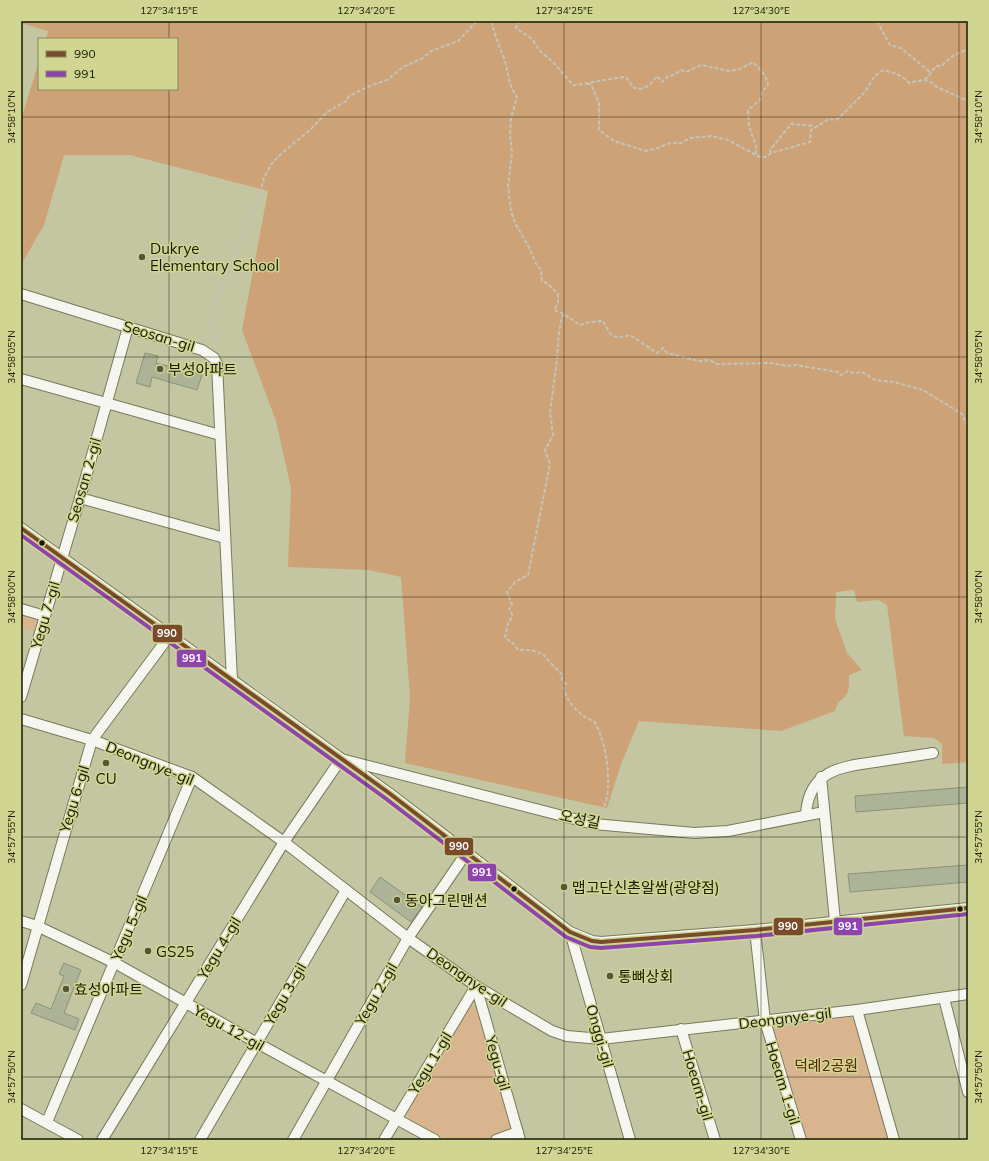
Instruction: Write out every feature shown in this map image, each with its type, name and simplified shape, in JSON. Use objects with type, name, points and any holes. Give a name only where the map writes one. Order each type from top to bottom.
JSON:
[{"type":"street","name":"Seosan-gil","points":[[21,294],[202,350],[214,358],[217,364],[232,680]]},
{"type":"street","name":"Seosan 2-gil","points":[[62,557],[128,327]]},
{"type":"street","points":[[21,379],[220,434]]},
{"type":"street","points":[[80,498],[225,538]]},
{"type":"street","points":[[21,528],[341,760],[389,793],[570,932],[601,942],[755,930],[968,908]]},
{"type":"street","name":"Yegu 7-gil","points":[[21,697],[62,557]]},
{"type":"street","points":[[21,609],[45,616]]},
{"type":"street","name":"Yegu 6-gil","points":[[21,985],[36,926],[92,740],[170,635]]},
{"type":"street","name":"Deongnye-gil","points":[[21,719],[92,740],[192,777],[284,842],[408,938],[476,986],[552,1031],[567,1036],[601,1040],[857,1010],[968,994]]},
{"type":"street","points":[[806,814],[809,793],[821,777],[837,769],[853,765],[933,753]]},
{"type":"street","name":"오성길","points":[[341,760],[594,824],[694,833],[728,831],[806,814],[824,812]]},
{"type":"street","name":"Yegu 4-gil","points":[[102,1140],[284,842],[341,760]]},
{"type":"street","name":"Yegu 5-gil","points":[[47,1122],[192,777]]},
{"type":"street","points":[[821,777],[835,921]]},
{"type":"street","name":"Yegu 2-gil","points":[[293,1140],[408,938],[467,852]]},
{"type":"street","name":"Yegu 3-gil","points":[[200,1140],[346,890]]},
{"type":"street","name":"Yegu 12-gil","points":[[21,921],[36,926],[115,963],[257,1044],[326,1080],[395,1120],[434,1140]]},
{"type":"street","name":"Hoeam 1-gil","points":[[755,930],[765,1021],[801,1140]]},
{"type":"street","name":"Onggi-gil","points":[[570,932],[630,1140]]},
{"type":"street","name":"Yegu 1-gil","points":[[384,1140],[476,986]]},
{"type":"street","name":"Yegu-gil","points":[[476,986],[519,1136]]},
{"type":"street","points":[[944,998],[968,1092]]},
{"type":"street","points":[[857,1010],[894,1140]]},
{"type":"street","name":"Hoeam-gil","points":[[681,1030],[714,1140]]},
{"type":"street","points":[[21,1109],[78,1140]]},
{"type":"street","points":[[496,1140],[519,1136]]},
{"type":"path","points":[[218,345],[212,329],[216,303],[258,200],[264,178],[272,163],[311,129],[327,112],[346,101],[349,96],[382,80],[387,80],[403,67],[423,58],[431,51],[458,40],[477,21]]},
{"type":"path","points":[[492,21],[494,34],[505,64],[509,85],[516,97],[511,118],[510,135],[512,152],[508,186],[511,211],[536,266],[541,270],[542,281],[548,284],[558,294],[558,304],[554,310],[564,314],[580,325],[590,322],[603,321],[610,334],[614,337],[630,335],[657,352],[664,348],[667,353],[699,361],[708,360],[717,364],[770,363],[788,366],[796,365],[838,372],[841,375],[848,371],[866,373],[875,380],[894,382],[923,390],[962,414],[968,428]]},
{"type":"path","points":[[515,21],[518,23],[516,28],[532,39],[540,51],[558,67],[573,85],[627,78],[633,87],[641,89],[650,85],[657,76],[662,82],[668,76],[674,75],[676,72],[681,70],[686,72],[701,65],[729,71],[753,62],[765,75],[768,85],[762,92],[760,100],[748,110],[749,126],[756,146],[756,154]]},
{"type":"path","points":[[877,21],[890,44],[901,48],[931,73]]},
{"type":"path","points":[[924,81],[936,66],[941,66],[954,55],[968,49]]},
{"type":"path","points":[[587,84],[591,84],[598,102],[599,130],[614,141],[646,151],[670,143],[681,143],[690,138],[711,136],[728,140],[756,154],[766,157],[771,153],[810,142],[811,130],[815,126],[830,119],[835,120],[839,118],[865,92],[874,77],[881,71],[889,70],[909,83],[924,81],[932,82],[935,86],[968,101]]},
{"type":"path","points":[[771,153],[770,150],[776,141],[791,124],[815,126]]},
{"type":"path","points":[[564,314],[559,331],[557,360],[550,412],[553,435],[545,450],[550,464],[528,575],[515,582],[507,592],[512,605],[509,609],[513,616],[508,623],[505,638],[514,644],[518,650],[531,650],[543,654],[544,658],[554,664],[556,670],[562,674],[562,680],[566,684],[564,688],[566,699],[584,716],[595,722],[601,736],[608,789],[601,814],[594,817]]},
{"type":"green space","points":[[21,612],[39,617],[35,632],[21,628]]},
{"type":"green space","points":[[469,1005],[477,1007],[515,1130],[490,1140],[448,1140],[409,1120],[406,1112]]},
{"type":"green space","name":"덕례2공원","points":[[845,1015],[855,1020],[889,1140],[807,1140],[773,1029]]},
{"type":"shaded area","points":[[21,21],[968,21],[968,762],[942,764],[942,744],[934,738],[904,736],[887,605],[879,600],[857,602],[854,590],[836,592],[835,619],[847,653],[862,670],[849,675],[848,691],[839,702],[835,711],[781,731],[639,721],[621,764],[607,808],[405,763],[410,697],[401,577],[369,570],[288,567],[291,488],[276,421],[242,330],[268,191],[130,155],[64,155],[44,225],[21,265],[21,120],[38,64],[38,90],[178,90],[178,38],[46,38],[48,31],[21,23]]},
{"type":"building","name":"부성아파트","points":[[145,353],[158,356],[156,363],[202,375],[197,390],[152,377],[150,387],[136,383]]},
{"type":"building","points":[[968,787],[968,803],[856,812],[855,796]]},
{"type":"building","points":[[968,865],[968,882],[850,892],[848,874]]},
{"type":"building","name":"동아그린맨션","points":[[380,877],[422,907],[411,922],[370,892]]},
{"type":"building","name":"효성아파트","points":[[64,963],[81,970],[64,1013],[79,1019],[75,1030],[31,1013],[36,1003],[51,1009],[64,976],[59,974]]},
{"type":"transit line","name":"990","points":[[21,528],[389,793],[570,932],[592,941],[601,942],[755,930],[968,908]]},
{"type":"transit line","name":"991","points":[[21,535],[385,798],[566,937],[590,947],[601,948],[756,936],[968,914]]},
{"type":"place","name":"Dukrye Elementary School","points":[[142,257]]},
{"type":"place","name":"부성아파트","points":[[160,369]]},
{"type":"place","name":"CU","points":[[106,763]]},
{"type":"place","name":"맵고단신촌알쌈(광양점)","points":[[564,887]]},
{"type":"place","name":"동아그린맨션","points":[[397,900]]},
{"type":"place","name":"GS25","points":[[148,951]]},
{"type":"place","name":"통뼈상회","points":[[610,976]]},
{"type":"place","name":"효성아파트","points":[[66,989]]}]
